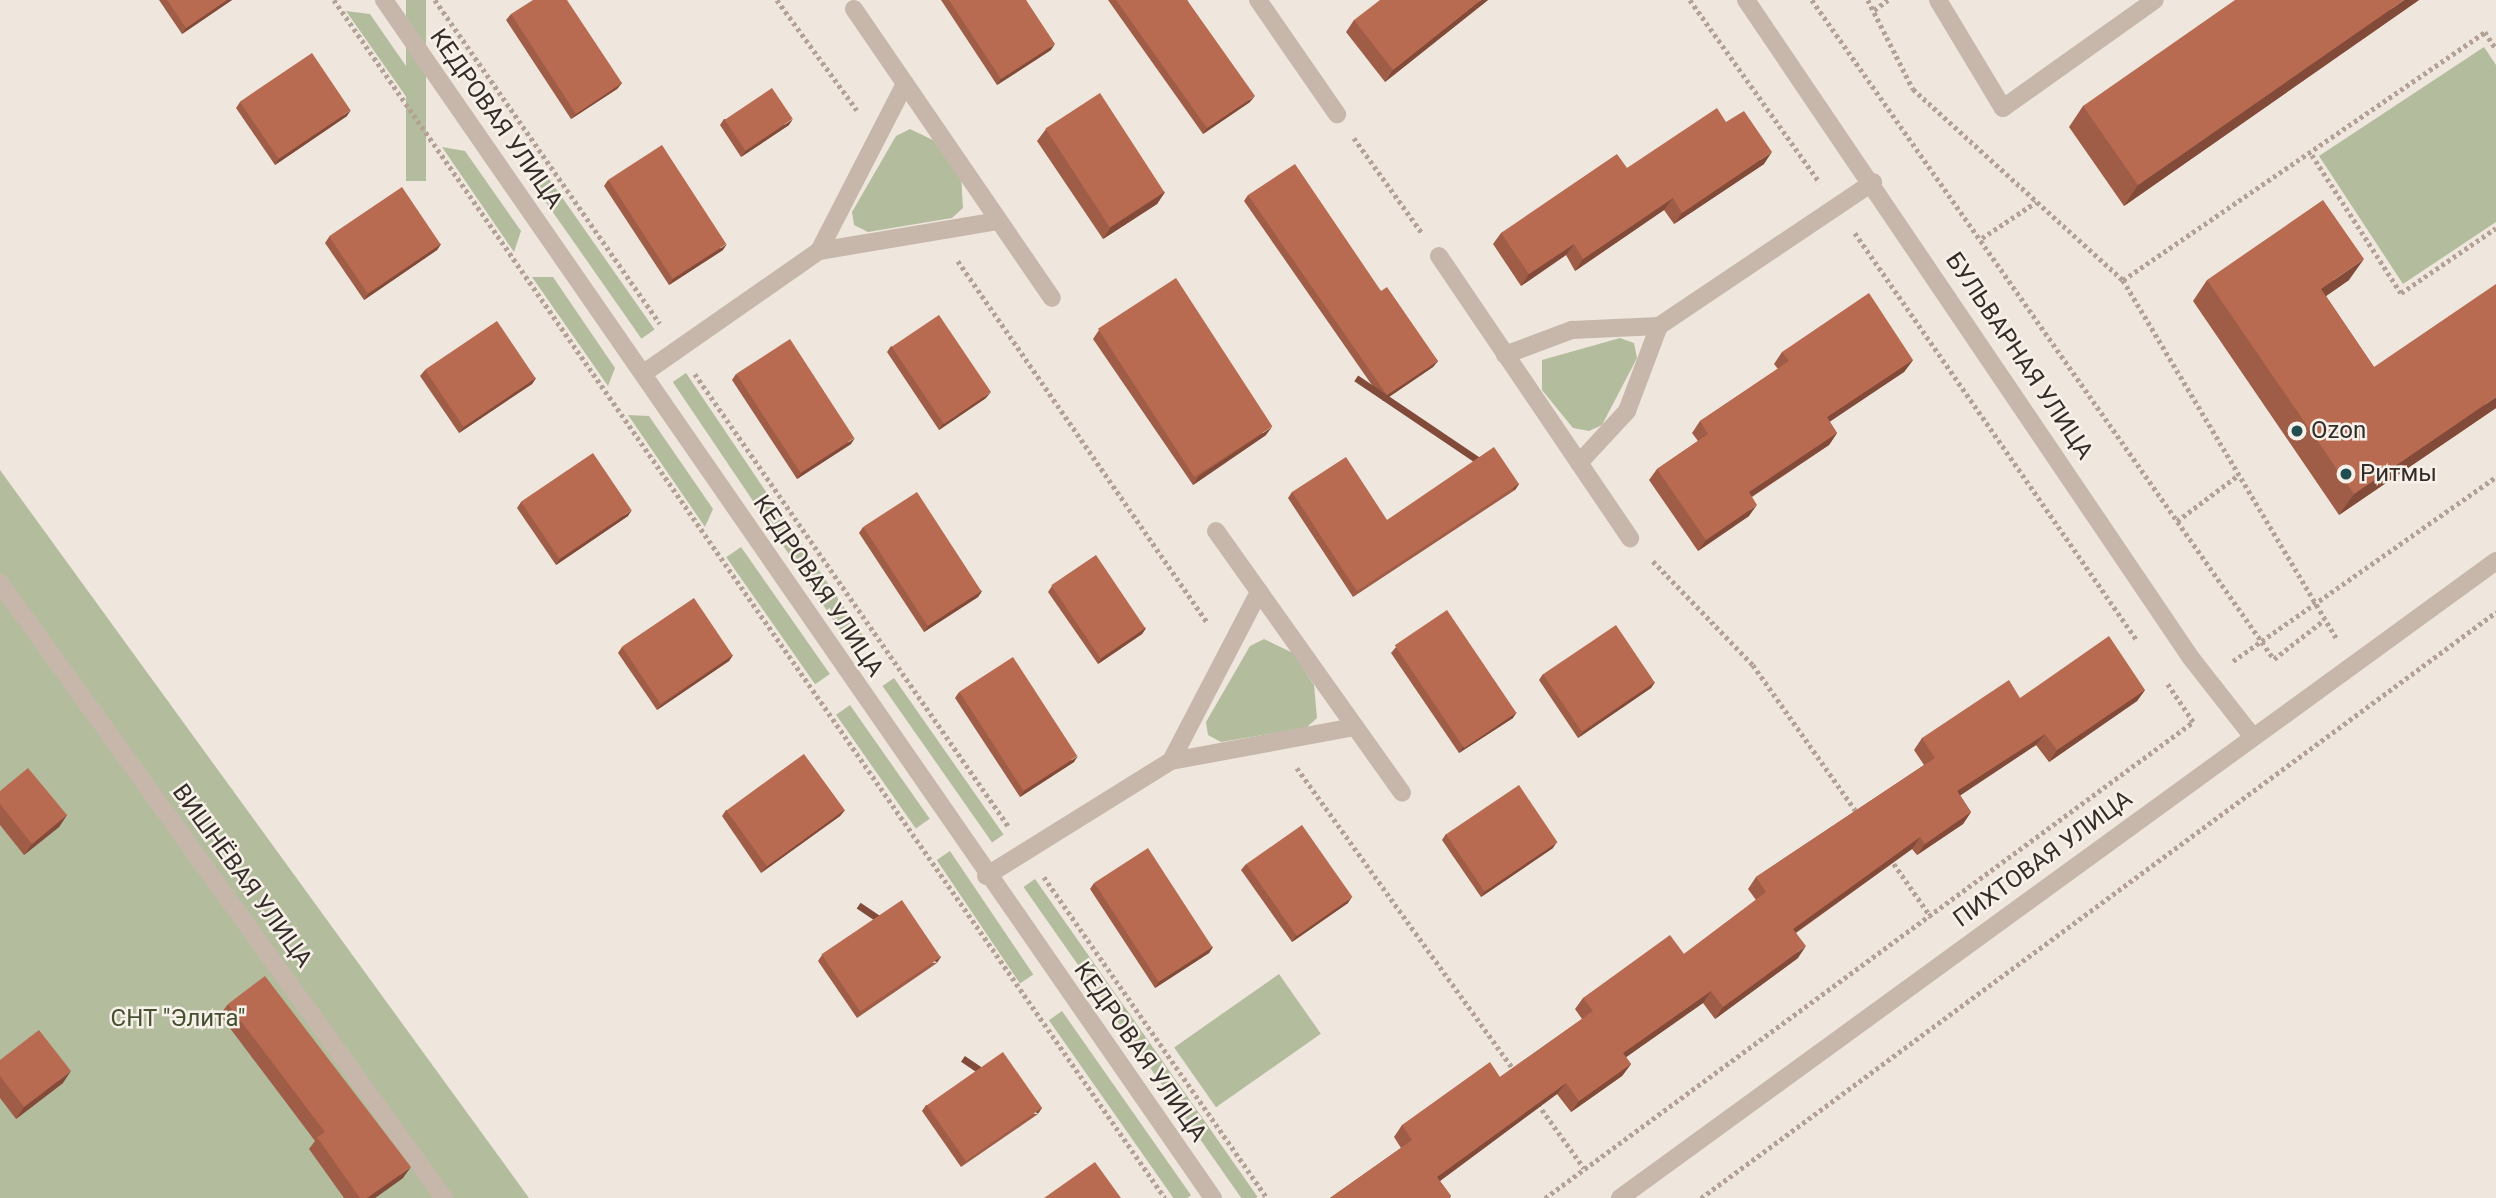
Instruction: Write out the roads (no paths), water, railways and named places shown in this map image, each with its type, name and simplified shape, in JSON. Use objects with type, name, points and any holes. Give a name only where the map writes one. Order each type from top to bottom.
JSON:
[{"type":"street","name":"КЕДРОВАЯ УЛИЦА","points":[[384,0],[644,373],[986,876],[1213,1198]]},
{"type":"street","name":"БУЛЬВАРНАЯ УЛИЦА","points":[[1746,0],[1873,182],[2207,681],[2253,737]]},
{"type":"street","points":[[1938,0],[2003,108],[2155,0]]},
{"type":"street","points":[[1263,2],[1337,114]]},
{"type":"street","points":[[855,9],[1052,299]]},
{"type":"street","points":[[819,251],[905,84]]},
{"type":"street","points":[[1506,355],[1572,330],[1659,326],[1873,182]]},
{"type":"street","points":[[644,373],[819,251],[999,221]]},
{"type":"street","points":[[1439,256],[1630,538]]},
{"type":"street","points":[[1579,463],[1627,411],[1659,326]]},
{"type":"street","points":[[1216,531],[1402,793]]},
{"type":"street","name":"ПИХТОВАЯ УЛИЦА","points":[[1620,1198],[2496,561]]},
{"type":"street","name":"ВИШНЁВАЯ УЛИЦА","points":[[0,583],[444,1198]]},
{"type":"street","points":[[1171,761],[1259,592]]},
{"type":"street","points":[[986,876],[1029,855],[1171,761],[1355,727]]},
{"type":"place","name":"Ozon","points":[[2297,431]]},
{"type":"place","name":"Ритмы","points":[[2346,474]]},
{"type":"park label","name":"СНТ \"Элита\"","points":[[178,1019]]}]
